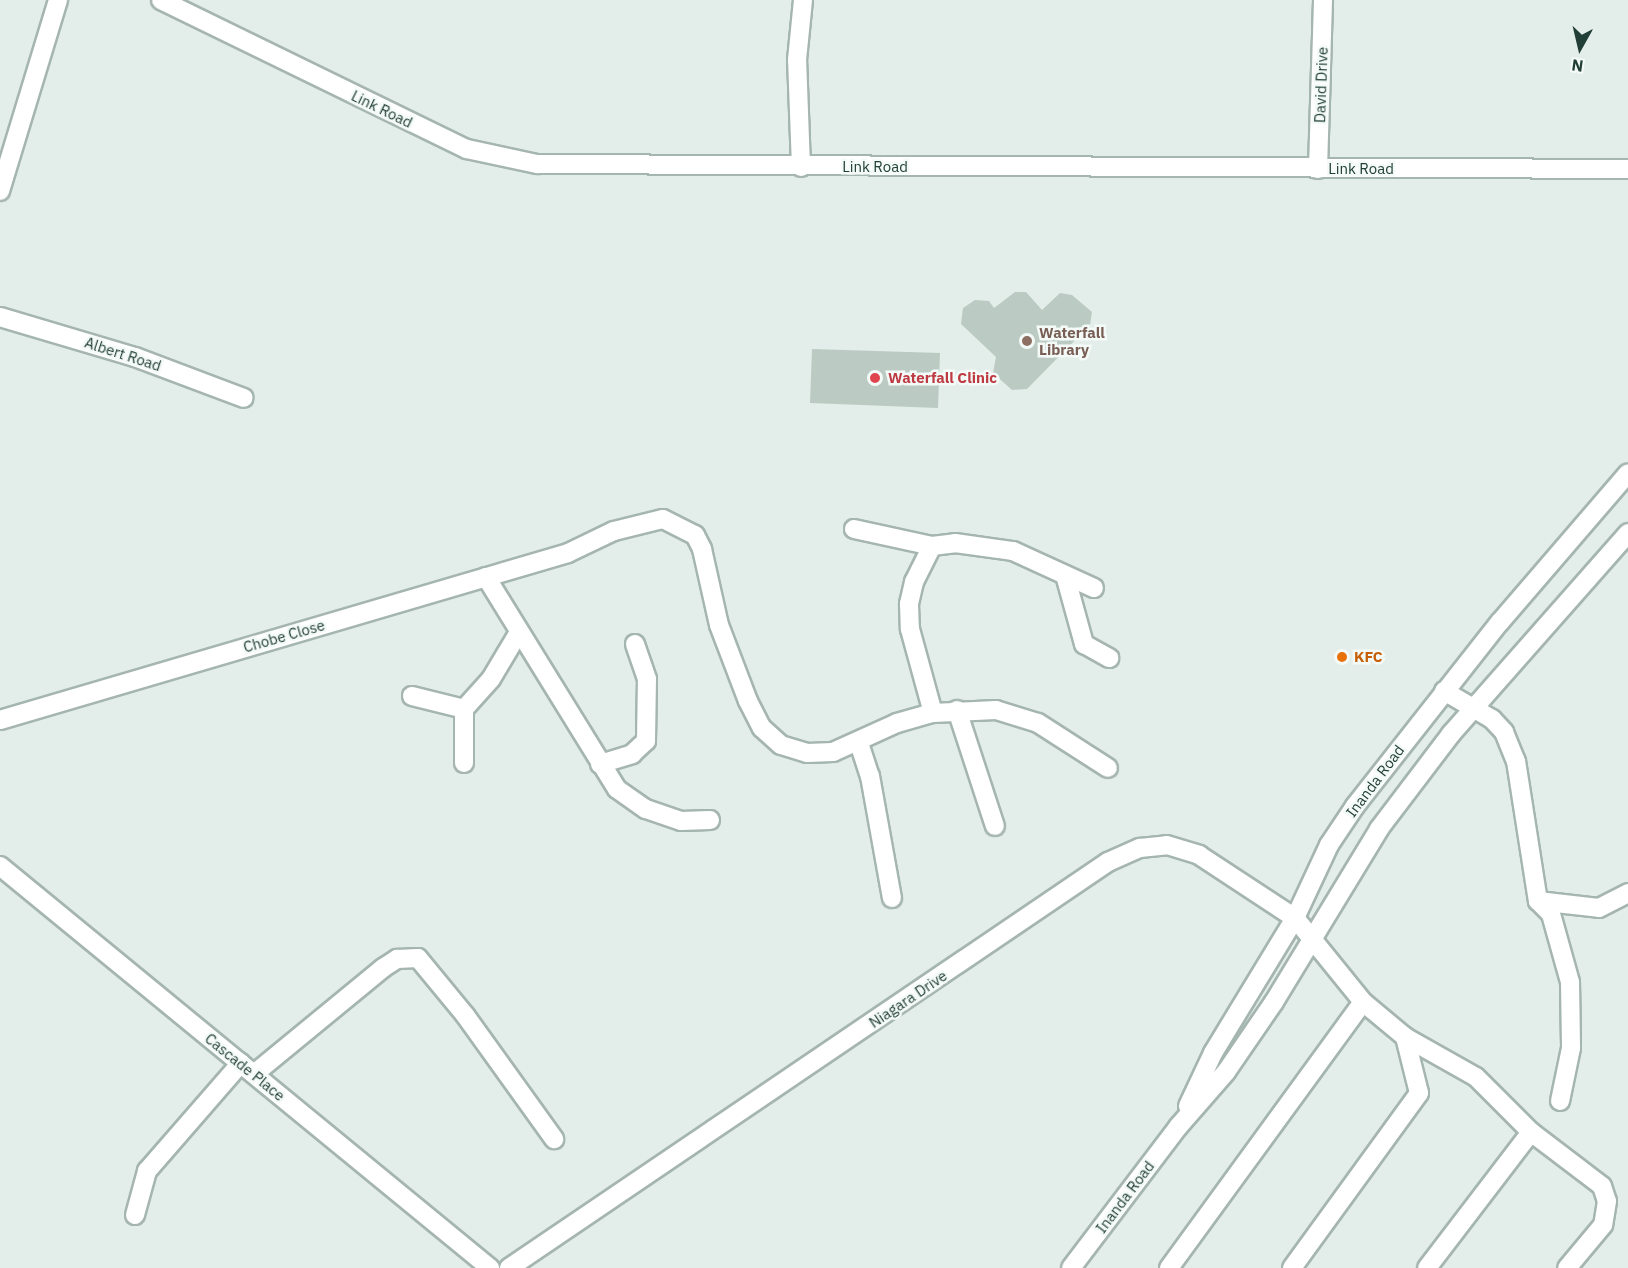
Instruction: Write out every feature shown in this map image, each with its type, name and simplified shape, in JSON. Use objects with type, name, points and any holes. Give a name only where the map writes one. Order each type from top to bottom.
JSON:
[{"type":"street","points":[[0,191],[58,0]]},
{"type":"street","name":"Link Road","points":[[161,0],[411,124],[503,159],[574,167],[1627,169]]},
{"type":"street","points":[[801,167],[797,60],[803,0]]},
{"type":"street","name":"David Drive","points":[[1318,169],[1323,0]]},
{"type":"street","name":"Albert Road","points":[[0,316],[135,357],[244,398]]},
{"type":"street","name":"Inanda Road","points":[[1178,1127],[1213,1053],[1295,918],[1329,845],[1444,691],[1628,473]]},
{"type":"street","name":"Chobe Close","points":[[0,720],[568,553],[644,520],[663,519],[681,525],[702,549],[719,626],[762,728],[781,745],[807,753],[833,752],[859,743],[897,723],[933,713],[957,710],[996,710],[1038,723],[1108,768]]},
{"type":"street","points":[[854,529],[932,546],[985,545],[1012,551],[1095,588]]},
{"type":"street","name":"Inanda Road","points":[[1071,1268],[1178,1127],[1226,1072],[1313,939],[1379,829],[1472,708],[1628,533]]},
{"type":"street","points":[[932,546],[914,582],[909,604],[910,629],[933,713]]},
{"type":"street","points":[[1065,575],[1084,644],[1109,658]]},
{"type":"street","points":[[486,577],[617,789],[646,809],[681,821],[710,820]]},
{"type":"street","points":[[464,763],[464,709],[491,679],[519,632]]},
{"type":"street","points":[[600,764],[632,754],[646,741],[647,679],[636,644]]},
{"type":"street","points":[[1444,691],[1504,732],[1516,761],[1538,901],[1551,914],[1570,982],[1571,1048],[1560,1101]]},
{"type":"street","points":[[412,696],[464,709]]},
{"type":"street","points":[[957,710],[995,826]]},
{"type":"street","points":[[859,743],[870,776],[892,898]]},
{"type":"street","name":"Niagara Drive","points":[[509,1268],[1119,857],[1140,848],[1167,845],[1199,855],[1295,918],[1364,1002],[1405,1037],[1476,1077],[1531,1132],[1602,1186],[1607,1201],[1603,1225],[1567,1268]]},
{"type":"street","name":"Cascade Place","points":[[0,866],[490,1268]]},
{"type":"street","points":[[1538,901],[1599,908],[1628,893]]},
{"type":"street","points":[[135,1215],[147,1171],[248,1069],[397,959],[417,958],[452,998],[554,1139]]},
{"type":"street","points":[[1169,1268],[1364,1002]]},
{"type":"street","points":[[1292,1268],[1419,1093],[1405,1037]]},
{"type":"street","points":[[1427,1268],[1531,1132]]},
{"type":"building","name":"Waterfall Library","points":[[1015,292],[1026,292],[1042,310],[1060,293],[1072,295],[1092,312],[1090,325],[1027,389],[1012,390],[993,373],[996,357],[961,324],[963,308],[975,300],[989,301],[994,308]]},
{"type":"building","name":"Waterfall Clinic","points":[[812,349],[940,353],[938,408],[810,403]]},
{"type":"place","name":"Waterfall Library","points":[[1027,341]]},
{"type":"place","name":"Waterfall Clinic","points":[[875,378]]},
{"type":"place","name":"KFC","points":[[1342,657]]}]
